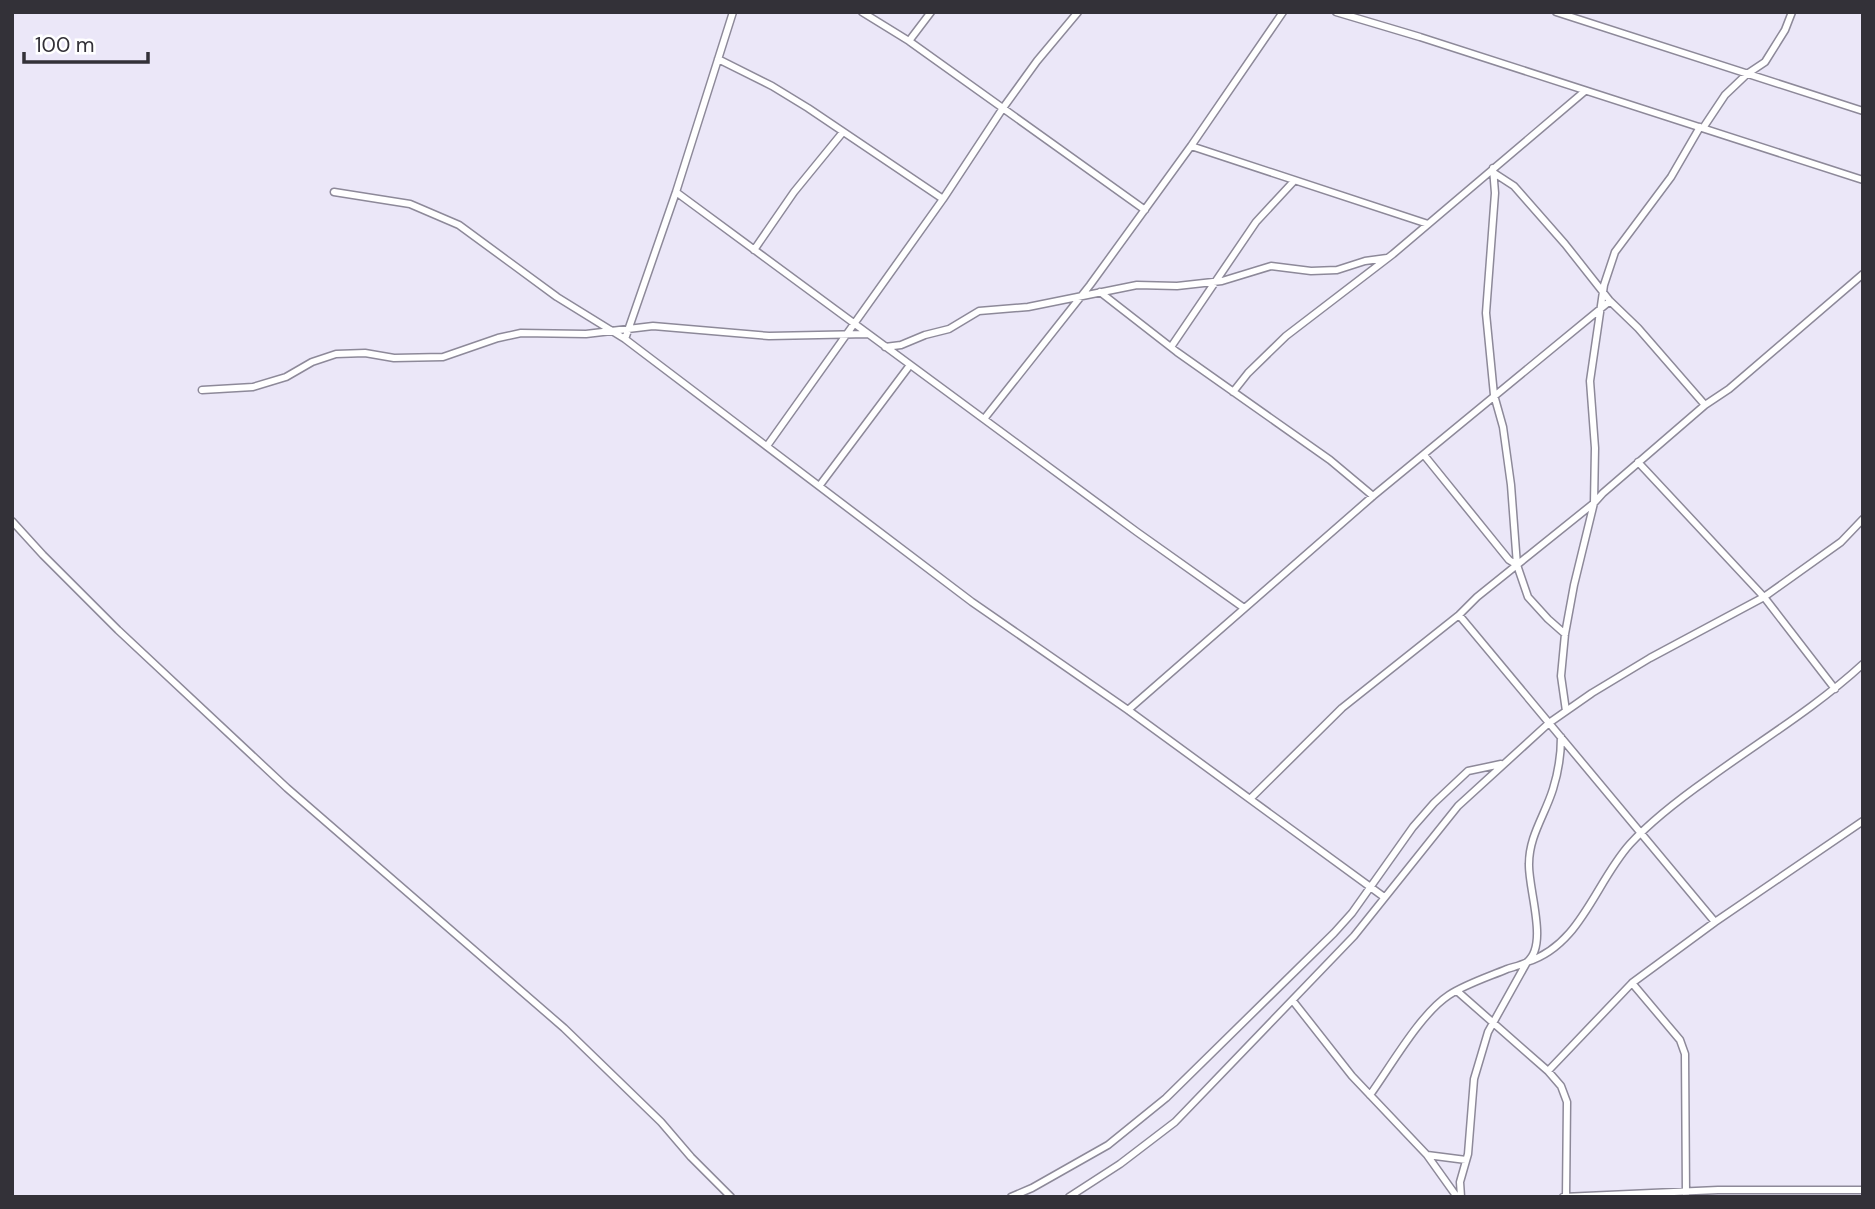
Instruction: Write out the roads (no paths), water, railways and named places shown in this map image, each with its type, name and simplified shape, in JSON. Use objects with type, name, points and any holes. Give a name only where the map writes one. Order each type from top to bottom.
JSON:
[{"type":"street","points":[[625,339],[676,192],[733,12]]},
{"type":"street","points":[[862,12],[909,41],[1145,210]]},
{"type":"street","points":[[909,41],[931,12]]},
{"type":"street","points":[[767,446],[852,323],[943,199],[1003,108],[1037,61],[1078,12]]},
{"type":"street","points":[[984,419],[1090,285],[1191,146],[1283,12]]},
{"type":"street","points":[[1336,12],[1863,180]]},
{"type":"street","points":[[1556,12],[1863,111]]},
{"type":"street","points":[[1566,711],[1561,676],[1565,634],[1594,503],[1595,448],[1590,381],[1607,272],[1615,252],[1671,177],[1725,96],[1770,55],[1786,30],[1792,12]]},
{"type":"street","points":[[718,60],[772,86],[943,199]]},
{"type":"street","points":[[1233,392],[1248,373],[1286,337],[1387,258],[1586,91]]},
{"type":"street","points":[[754,250],[843,132]]},
{"type":"street","points":[[1191,146],[1428,224]]},
{"type":"street","points":[[1494,170],[1514,186],[1565,244],[1609,301],[1646,337],[1705,405]]},
{"type":"street","points":[[1494,170],[1486,313],[1494,395],[1503,428],[1511,485],[1517,565],[1528,597],[1565,634]]},
{"type":"street","points":[[1171,347],[1256,222],[1294,181]]},
{"type":"street","points":[[334,192],[410,204],[459,225],[557,297],[625,339],[972,602],[1251,798],[1384,897]]},
{"type":"street","points":[[676,192],[1244,608]]},
{"type":"street","points":[[885,347],[901,345],[950,329],[979,311],[1028,307],[1136,285],[1177,286],[1230,279],[1271,266],[1311,271],[1329,270],[1387,258]]},
{"type":"street","points":[[1251,798],[1342,708],[1594,503],[1638,462],[1705,405],[1729,389],[1863,274]]},
{"type":"street","points":[[1855,279],[1863,286]]},
{"type":"street","points":[[1090,285],[1171,347],[1330,460],[1373,496]]},
{"type":"street","points":[[1128,710],[1373,496],[1609,301]]},
{"type":"street","points":[[202,390],[253,387],[286,377],[312,362],[336,354],[365,353],[394,358],[443,357],[514,334],[586,334],[653,326],[769,336],[868,334]]},
{"type":"street","points":[[820,485],[910,365]]},
{"type":"street","points":[[1424,455],[1510,560],[1517,565]]},
{"type":"street","points":[[1638,462],[1764,597],[1835,689]]},
{"type":"street","points":[[1069,1197],[1120,1164],[1175,1122],[1354,936],[1458,806],[1549,723],[1650,658],[1764,597],[1841,542],[1863,519]]},
{"type":"street","points":[[12,521],[118,631],[287,788],[564,1028],[661,1122],[731,1197]]},
{"type":"street","points":[[1459,615],[1715,922]]},
{"type":"street","points":[[1370,1095],[1432,1010],[1457,991],[1546,954],[1571,932],[1623,853],[1642,832],[1685,795],[1835,689],[1863,664]]},
{"type":"street","points":[[1459,1197],[1466,1160],[1474,1079],[1488,1032],[1538,940],[1529,861],[1532,840],[1553,790],[1561,752],[1561,737]]},
{"type":"street","points":[[1011,1197],[1108,1145],[1166,1098],[1334,933],[1371,887],[1413,827],[1455,782],[1468,771],[1503,763]]},
{"type":"street","points":[[1548,1071],[1632,983],[1715,922],[1863,821]]},
{"type":"street","points":[[1632,983],[1680,1040],[1685,1054],[1686,1195]]},
{"type":"street","points":[[1457,991],[1548,1071],[1561,1086],[1567,1102],[1565,1197],[1814,1194],[1863,1190]]},
{"type":"street","points":[[1293,1001],[1352,1076],[1427,1155],[1459,1197]]},
{"type":"street","points":[[1427,1155],[1466,1160]]}]
